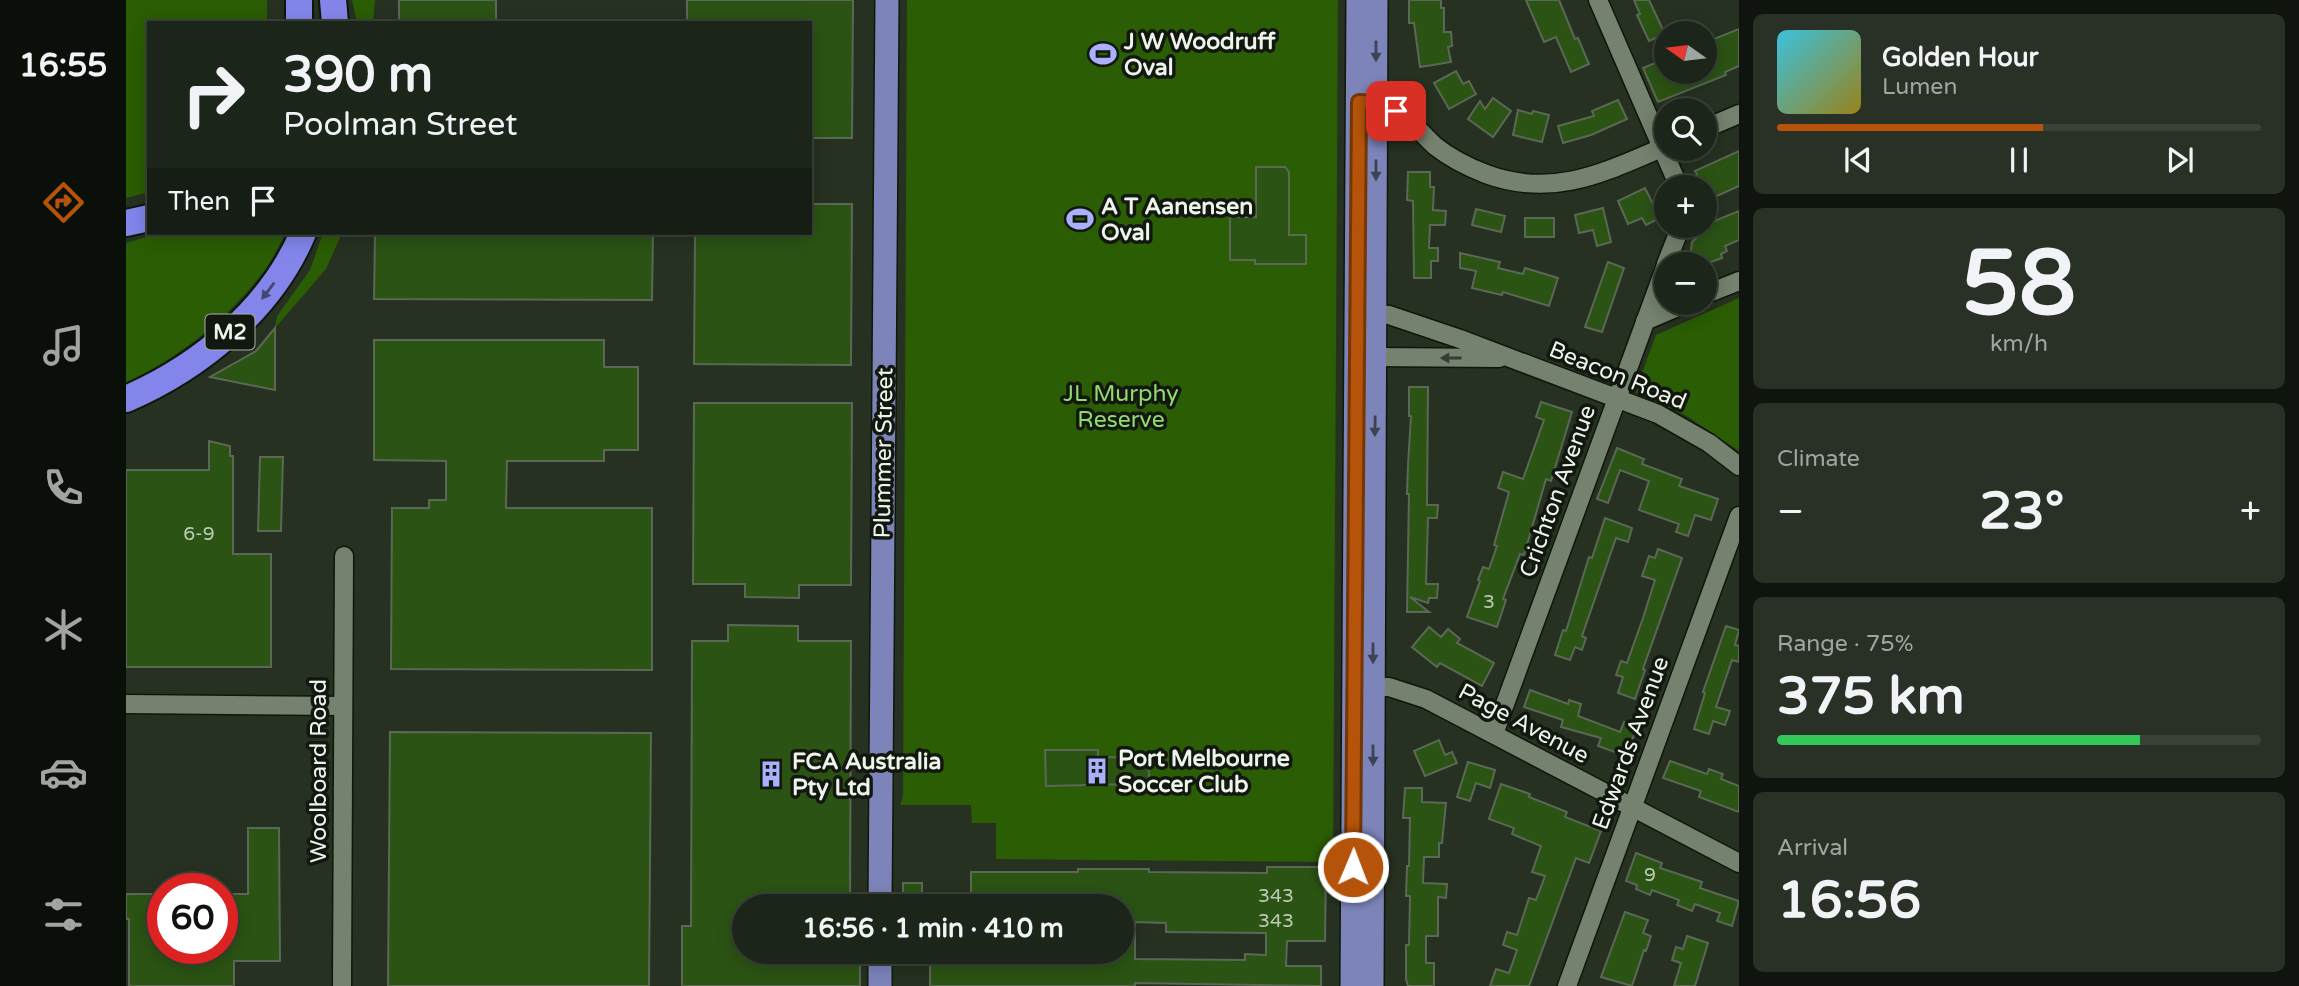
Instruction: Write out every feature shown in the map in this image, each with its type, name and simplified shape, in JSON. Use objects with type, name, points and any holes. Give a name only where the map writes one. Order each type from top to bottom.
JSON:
[{"type":"highway","points":[[299,0],[299,21]]},
{"type":"highway","points":[[333,0],[335,21]]},
{"type":"highway","points":[[126,223],[147,218]]},
{"type":"highway","name":"M2","points":[[126,399],[190,364],[226,337],[259,304],[302,235]]},
{"type":"main road","name":"Plummer Street","points":[[880,894],[887,0]]},
{"type":"main road","points":[[1359,0],[1367,102],[1375,314],[1363,349]]},
{"type":"main road","points":[[1372,986],[1364,687],[1363,349],[1367,102],[1377,0]]},
{"type":"main road","points":[[1352,986],[1364,687]]},
{"type":"main road","points":[[880,964],[880,986]]},
{"type":"street","points":[[1598,0],[1654,125]]},
{"type":"street","points":[[1367,102],[1392,107],[1433,144],[1461,163],[1512,182],[1570,182],[1615,168],[1654,151]]},
{"type":"street","points":[[1717,123],[1739,114]]},
{"type":"street","points":[[1717,290],[1739,281]]},
{"type":"street","name":"Crichton Avenue","points":[[1494,734],[1654,297]]},
{"type":"street","name":"Beacon Road","points":[[1375,314],[1389,315],[1460,339],[1658,414],[1683,427],[1739,466]]},
{"type":"street","points":[[1645,321],[1659,315]]},
{"type":"street","name":"Beacon Road","points":[[1363,349],[1510,359]]},
{"type":"street","name":"Edwards Avenue","points":[[1567,986],[1739,516]]},
{"type":"street","name":"Woolboard Road","points":[[342,986],[344,556]]},
{"type":"street","name":"Page Avenue","points":[[1364,687],[1389,687],[1410,692],[1739,863]]},
{"type":"street","points":[[126,704],[342,706]]},
{"type":"green space","points":[[126,0],[267,0],[267,21],[147,21],[147,193],[126,198]]},
{"type":"green space","points":[[352,0],[375,0],[373,21],[357,21]]},
{"type":"green space","name":"JL Murphy Reserve","points":[[907,0],[1338,0],[1333,862],[996,859],[996,823],[972,823],[971,805],[900,805],[903,796]]},
{"type":"green space","points":[[153,235],[285,235],[264,271],[219,321],[184,349],[126,383],[126,243]]},
{"type":"green space","points":[[322,235],[341,235],[326,269],[275,328],[277,316],[310,270]]},
{"type":"green space","points":[[1739,298],[1739,451],[1685,415],[1635,392],[1656,335],[1701,315],[1717,315],[1717,308]]},
{"type":"building","points":[[399,0],[496,0],[496,21],[399,21]]},
{"type":"building","points":[[687,0],[853,0],[852,138],[812,138],[812,21],[687,21]]},
{"type":"building","points":[[1409,0],[1441,0],[1441,8],[1444,8],[1444,32],[1451,32],[1452,46],[1448,47],[1451,62],[1420,67],[1414,23],[1409,23]]},
{"type":"building","points":[[1526,0],[1559,0],[1589,64],[1571,72],[1556,37],[1544,42]]},
{"type":"building","points":[[1634,0],[1649,0],[1659,21],[1654,21],[1654,39],[1649,41],[1637,15],[1640,14]]},
{"type":"building","points":[[1739,29],[1739,66],[1717,79],[1717,38]]},
{"type":"building","points":[[1654,63],[1654,84],[1703,84],[1668,98],[1656,98],[1643,68]]},
{"type":"building","points":[[1456,71],[1463,84],[1469,81],[1476,94],[1449,109],[1434,83]]},
{"type":"building","points":[[1493,98],[1511,111],[1493,137],[1468,119],[1480,101],[1485,109]]},
{"type":"building","points":[[1618,100],[1627,119],[1591,135],[1563,143],[1558,126],[1594,116],[1592,111]]},
{"type":"building","points":[[1518,110],[1549,115],[1542,142],[1513,135]]},
{"type":"building","points":[[1739,151],[1739,186],[1717,196],[1717,175],[1697,175],[1695,171]]},
{"type":"building","points":[[1256,167],[1285,167],[1289,172],[1289,235],[1306,235],[1306,264],[1255,264],[1255,260],[1230,260],[1230,217],[1256,217]]},
{"type":"building","points":[[1408,172],[1430,172],[1430,187],[1434,187],[1433,210],[1446,211],[1445,225],[1430,225],[1429,248],[1438,248],[1438,261],[1431,261],[1431,278],[1414,278],[1413,201],[1407,200]]},
{"type":"building","points":[[1645,188],[1654,206],[1654,221],[1646,225],[1642,218],[1628,224],[1618,201]]},
{"type":"building","points":[[812,204],[852,204],[851,365],[694,364],[695,235],[812,235]]},
{"type":"building","points":[[1603,208],[1611,242],[1597,246],[1593,230],[1579,233],[1575,215]]},
{"type":"building","points":[[1476,209],[1505,216],[1501,232],[1472,225]]},
{"type":"building","points":[[1739,211],[1739,240],[1725,246],[1727,251],[1717,260],[1717,252],[1691,252],[1692,242],[1696,238],[1717,238],[1717,220]]},
{"type":"building","points":[[1525,218],[1554,218],[1554,237],[1525,237]]},
{"type":"building","points":[[375,235],[653,235],[652,300],[374,299]]},
{"type":"building","points":[[1460,253],[1500,262],[1498,268],[1523,274],[1525,268],[1558,278],[1549,306],[1503,292],[1502,295],[1472,288],[1476,271],[1460,268]]},
{"type":"building","points":[[1608,262],[1624,268],[1602,332],[1585,327]]},
{"type":"building","points":[[275,328],[275,390],[210,377],[256,351]]},
{"type":"building","points":[[374,340],[604,340],[604,367],[638,367],[638,450],[604,450],[604,461],[507,461],[506,508],[652,508],[652,670],[391,669],[392,508],[429,508],[429,500],[446,500],[446,461],[374,460]]},
{"type":"building","points":[[1409,387],[1428,387],[1427,505],[1438,505],[1437,518],[1428,518],[1426,584],[1438,584],[1437,598],[1429,598],[1428,603],[1410,597],[1429,612],[1407,612],[1407,494],[1411,416]]},
{"type":"building","points":[[1541,402],[1572,412],[1551,481],[1546,479],[1524,555],[1520,554],[1503,599],[1506,600],[1497,627],[1467,617],[1483,567],[1489,569],[1497,546],[1494,545],[1509,492],[1498,488],[1503,472],[1523,479],[1544,420],[1536,417]]},
{"type":"building","points":[[694,403],[852,403],[851,585],[799,585],[799,598],[745,597],[745,584],[693,584]]},
{"type":"building","points":[[209,441],[230,446],[230,456],[233,456],[233,554],[271,554],[271,667],[126,667],[126,470],[209,470]]},
{"type":"building","points":[[1617,448],[1644,459],[1642,464],[1682,479],[1679,486],[1718,499],[1711,520],[1695,515],[1688,536],[1676,532],[1679,524],[1639,510],[1649,481],[1620,470],[1608,503],[1597,499]]},
{"type":"building","points":[[260,457],[283,457],[281,531],[258,531]]},
{"type":"building","points":[[1605,518],[1632,528],[1628,542],[1616,538],[1582,636],[1586,638],[1582,650],[1575,647],[1570,660],[1555,655],[1563,630],[1566,631],[1589,557],[1592,558]]},
{"type":"building","points":[[1658,549],[1682,558],[1635,699],[1618,693],[1623,677],[1616,675],[1621,661],[1627,663],[1643,618],[1655,580],[1642,576],[1649,556],[1655,558]]},
{"type":"building","name":"FCA Australia Pty Ltd","points":[[728,625],[798,626],[798,641],[851,641],[850,894],[732,894],[732,964],[860,964],[860,986],[682,986],[682,926],[691,926],[692,641],[728,641]]},
{"type":"building","points":[[1726,626],[1739,630],[1735,645],[1739,646],[1739,662],[1732,660],[1716,707],[1730,711],[1725,725],[1713,721],[1709,734],[1694,729],[1705,693],[1703,692]]},
{"type":"building","points":[[1429,627],[1441,637],[1448,629],[1460,639],[1457,643],[1494,663],[1482,686],[1440,663],[1437,667],[1412,647]]},
{"type":"building","points":[[1530,690],[1568,704],[1569,700],[1581,704],[1578,716],[1620,732],[1624,722],[1637,727],[1626,756],[1598,746],[1601,738],[1561,727],[1563,720],[1524,707]]},
{"type":"building","points":[[390,732],[651,733],[649,986],[388,986]]},
{"type":"building","points":[[1439,740],[1445,755],[1452,752],[1457,763],[1425,776],[1414,751]]},
{"type":"building","name":"Port Melbourne Soccer Club","points":[[1045,750],[1098,750],[1098,757],[1148,758],[1150,792],[1131,792],[1131,784],[1046,786]]},
{"type":"building","points":[[1670,761],[1707,774],[1709,769],[1723,774],[1721,779],[1739,786],[1739,812],[1699,797],[1701,791],[1663,778]]},
{"type":"building","points":[[1468,762],[1495,770],[1490,788],[1476,783],[1470,801],[1457,797]]},
{"type":"building","points":[[1501,784],[1530,794],[1529,797],[1567,812],[1565,817],[1601,831],[1589,863],[1576,858],[1529,986],[1490,986],[1496,969],[1509,973],[1517,950],[1503,945],[1507,932],[1517,935],[1529,898],[1536,900],[1545,876],[1532,872],[1541,846],[1512,834],[1514,828],[1489,819]]},
{"type":"building","points":[[1405,788],[1422,788],[1422,802],[1446,803],[1439,857],[1424,857],[1423,883],[1447,884],[1446,898],[1438,897],[1438,936],[1426,936],[1426,963],[1434,963],[1434,986],[1408,986],[1406,979],[1406,945],[1409,945],[1410,896],[1406,896],[1410,818],[1403,818]]},
{"type":"building","points":[[248,828],[279,828],[280,961],[238,961],[238,894],[248,894]]},
{"type":"building","points":[[1636,853],[1662,863],[1660,868],[1702,882],[1700,888],[1739,901],[1732,926],[1717,921],[1720,913],[1695,904],[1692,911],[1677,905],[1679,900],[1652,890],[1650,895],[1636,889],[1637,885],[1626,881]]},
{"type":"building","points":[[1267,867],[1326,867],[1325,941],[1287,941],[1286,966],[1321,966],[1321,986],[1135,983],[1135,986],[930,986],[930,964],[1134,964],[1134,894],[959,894],[971,893],[971,872],[1149,869],[1149,872],[1267,873]],"holes":[[[1135,922],[1166,923],[1166,932],[1266,933],[1266,955],[1245,954],[1245,960],[1135,959]]]},
{"type":"building","points":[[903,883],[922,883],[922,894],[903,894]]},
{"type":"building","points":[[126,894],[147,894],[147,964],[234,964],[234,986],[129,986],[129,919],[126,919]]},
{"type":"building","points":[[1625,912],[1648,920],[1643,933],[1651,936],[1632,986],[1601,977]]},
{"type":"building","points":[[1687,936],[1708,943],[1695,986],[1674,986],[1681,963],[1672,960],[1676,947],[1683,949]]},
{"type":"place","name":"J W Woodruff Oval","points":[[1103,54]]},
{"type":"place","name":"A T Aanensen Oval","points":[[1080,219]]},
{"type":"place","name":"Port Melbourne Soccer Club","points":[[1097,771]]},
{"type":"place","name":"FCA Australia Pty Ltd","points":[[771,774]]},
{"type":"route","points":[[1353,867],[1359,102],[1383,103],[1396,111]]}]
